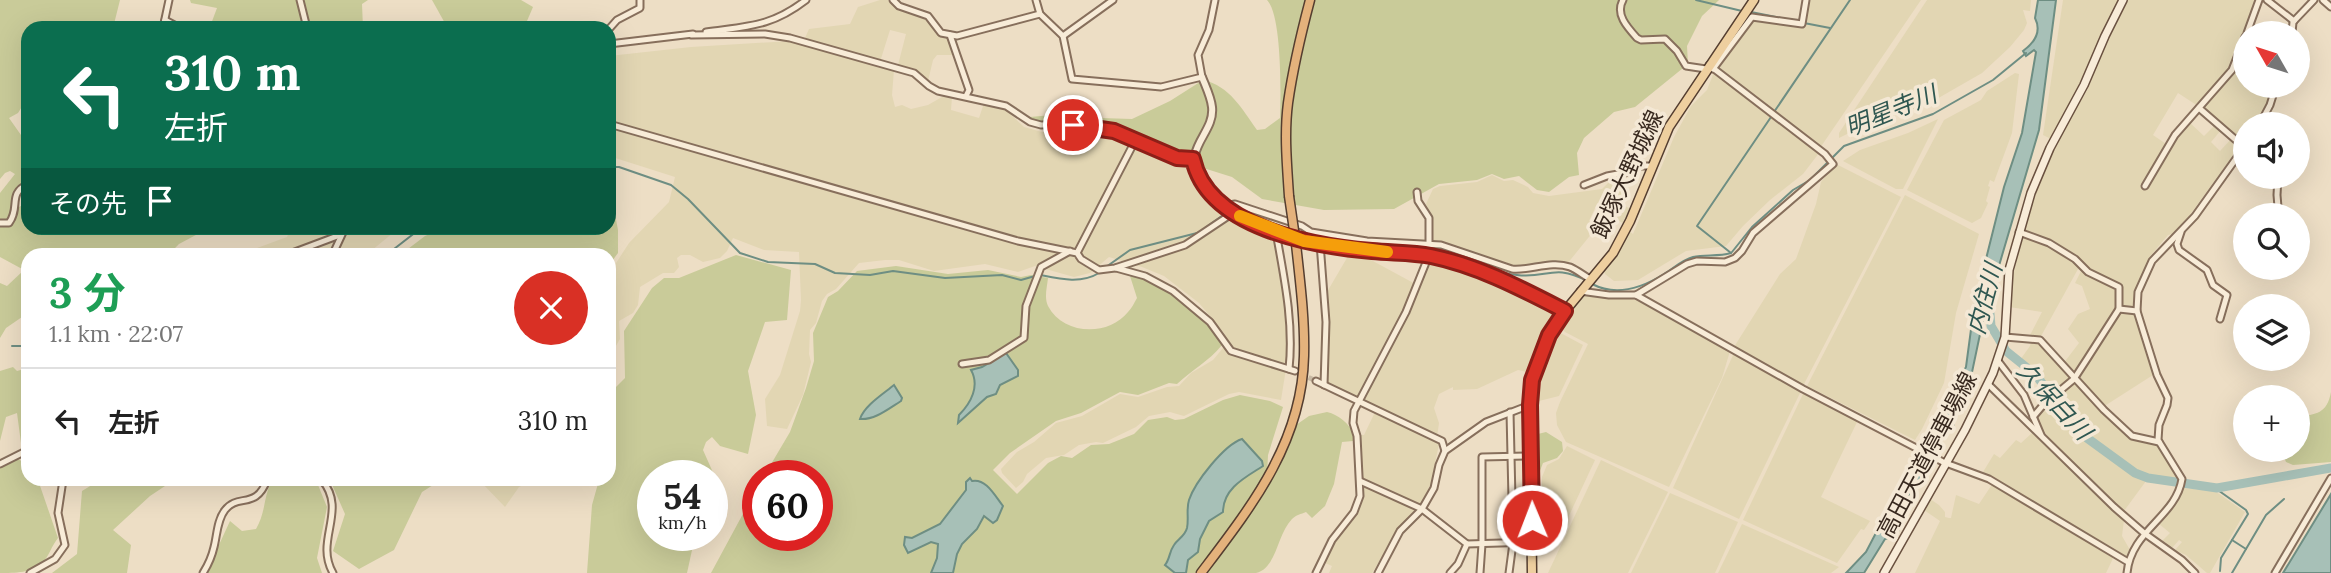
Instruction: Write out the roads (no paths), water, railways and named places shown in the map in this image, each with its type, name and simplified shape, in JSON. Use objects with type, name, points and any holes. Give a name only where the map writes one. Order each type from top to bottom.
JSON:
[{"type":"highway","points":[[1201,573],[1252,506],[1268,480],[1289,434],[1301,387],[1304,327],[1286,146],[1288,105],[1295,61],[1310,0]]},
{"type":"main road","name":"飯塚大野城線","points":[[1531,573],[1533,542],[1530,405],[1532,380],[1540,354],[1565,311],[1613,253],[1623,236],[1669,127],[1754,0]]},
{"type":"main road","name":"高田天道停車場線","points":[[1888,571],[1998,361],[2005,337],[2009,270],[2019,232],[2049,148],[2084,85],[2123,0]]},
{"type":"street","points":[[165,20],[169,0]]},
{"type":"street","points":[[300,0],[305,21]]},
{"type":"street","points":[[616,21],[640,8],[640,0]]},
{"type":"street","points":[[616,43],[765,24],[806,0]]},
{"type":"street","points":[[894,0],[899,6],[928,16],[942,33],[957,36],[1040,14]]},
{"type":"street","points":[[1036,0],[1040,14],[1063,36],[1072,79],[1161,88],[1202,76]]},
{"type":"street","points":[[1063,36],[1113,0]]},
{"type":"street","points":[[1215,0],[1209,30],[1198,55],[1212,106],[1211,115],[1193,159],[1198,175],[1224,206],[1233,213],[1276,232],[1304,241],[1371,251],[1429,255],[1497,278],[1565,311]]},
{"type":"street","points":[[1623,0],[1619,13],[1637,38],[1665,39],[1677,51],[1686,66],[1709,68],[1825,154],[1833,164],[1754,233],[1735,258],[1725,262],[1697,261],[1687,264],[1636,295]]},
{"type":"street","points":[[1709,68],[1752,17],[1802,24],[1806,0]]},
{"type":"street","points":[[2251,21],[2259,0]]},
{"type":"street","points":[[2267,0],[2294,20],[2314,0]]},
{"type":"street","points":[[2323,0],[2331,7]]},
{"type":"street","points":[[691,35],[765,34],[790,38],[914,73],[939,91],[1006,106],[1030,122],[1041,125],[1078,125],[1114,131],[1177,158],[1193,159]]},
{"type":"street","points":[[950,35],[969,90],[966,96]]},
{"type":"street","points":[[2146,186],[2175,135],[2233,70]]},
{"type":"street","points":[[2199,108],[2233,137]]},
{"type":"street","points":[[616,126],[1018,241],[1077,253],[1081,259],[1099,270],[1115,268],[1185,246],[1233,213]]},
{"type":"street","points":[[1077,253],[1136,139]]},
{"type":"street","points":[[2127,573],[2128,562],[2144,533],[2174,501],[2182,480],[2159,442],[2159,425],[2168,398],[2157,375],[2137,311],[2138,292],[2152,261],[2195,216],[2233,164]]},
{"type":"street","points":[[1584,185],[1607,176],[1629,172],[1637,166],[1652,166]]},
{"type":"street","points":[[0,223],[9,223],[13,219],[16,193],[21,188]]},
{"type":"street","points":[[1317,573],[1332,540],[1354,512],[1360,496],[1357,436],[1353,419],[1358,401],[1405,312],[1429,255],[1429,218],[1418,201],[1417,192]]},
{"type":"street","points":[[1224,206],[1235,204],[1302,226],[1311,232],[1367,241],[1441,245],[1512,269],[1562,265],[1572,268],[1585,285],[1609,295],[1636,295],[1919,449],[1989,479],[2128,562]]},
{"type":"street","points":[[2182,229],[2177,247],[2207,270],[2213,285],[2227,295],[2220,319]]},
{"type":"street","points":[[1115,268],[1145,276],[1173,291],[1210,322],[1231,351],[1292,370],[1288,304],[1276,232]]},
{"type":"street","points":[[2019,232],[2049,243],[2075,259],[2088,272],[2119,287],[2119,309],[2074,379],[2033,417]]},
{"type":"street","points":[[305,248],[340,235]]},
{"type":"street","points":[[335,248],[340,235]]},
{"type":"street","points":[[1320,243],[1326,322],[1324,385]]},
{"type":"street","points":[[962,364],[989,360],[1020,342],[1025,334],[1026,306],[1036,284],[1038,271],[1070,251]]},
{"type":"street","points":[[2119,309],[2137,311]]},
{"type":"street","points":[[2005,337],[2040,340],[2074,379],[2132,436],[2159,442]]},
{"type":"street","points":[[1998,361],[2024,395],[2042,438]]},
{"type":"street","points":[[1316,381],[1442,441],[1445,451]]},
{"type":"street","points":[[1988,384],[2144,533],[2182,560],[2194,573]]},
{"type":"street","points":[[1379,572],[1400,531],[1422,509],[1434,488],[1445,451],[1486,422],[1530,405]]},
{"type":"street","points":[[1509,573],[1513,542],[1510,412]]},
{"type":"street","points":[[0,464],[21,454]]},
{"type":"street","points":[[1480,573],[1482,457],[1531,456]]},
{"type":"street","points":[[2275,573],[2331,478]]},
{"type":"street","points":[[1360,481],[1422,509],[1467,544],[1533,542]]},
{"type":"street","points":[[30,573],[55,559],[65,545],[58,513],[62,486]]},
{"type":"street","points":[[203,573],[213,551],[222,514],[233,503],[258,495],[265,486]]},
{"type":"street","points":[[326,486],[334,503],[326,548],[327,561],[333,573]]},
{"type":"street","points":[[1450,573],[1458,564],[1467,544]]},
{"type":"water","name":"内住川","points":[[2038,0],[2056,0],[2039,130],[1983,320],[1967,396],[1961,400],[1953,427],[1940,440],[1927,469],[1907,497],[1904,514],[1897,526],[1900,528],[1895,536],[1885,539],[1864,573],[1846,573],[1866,552],[1888,510],[1891,512],[1899,508],[1906,484],[1935,441],[1955,387],[1966,367],[1974,307],[2004,187],[2022,133],[2036,52],[2034,50],[2026,56],[2023,51],[2033,41],[2037,32],[2035,18]]},
{"type":"water","points":[[1006,353],[1018,370],[1018,376],[1000,385],[996,394],[987,397],[958,423],[959,415],[970,400],[974,388],[971,370],[982,367]]},
{"type":"water","points":[[894,385],[902,398],[901,401],[876,416],[860,419],[870,405]]},
{"type":"water","points":[[1242,439],[1262,461],[1263,466],[1231,490],[1223,512],[1209,521],[1200,539],[1198,552],[1188,560],[1186,573],[1175,573],[1165,565],[1172,548],[1186,531],[1188,503],[1192,492],[1219,456]]},
{"type":"water","points":[[970,478],[986,485],[1003,506],[997,520],[993,523],[984,516],[977,529],[962,544],[953,573],[931,573],[937,558],[938,544],[931,542],[908,553],[904,545],[905,537],[912,538],[940,524],[966,490],[966,482]]},
{"type":"water","points":[[2331,494],[2331,573],[2283,573]]},
{"type":"waterway","points":[[1696,0],[1742,11]]},
{"type":"waterway","points":[[1774,112],[1850,0]]},
{"type":"waterway","points":[[1751,12],[1781,18]]},
{"type":"waterway","points":[[1804,23],[1830,28]]},
{"type":"waterway","name":"明星寺川","points":[[1732,252],[1752,227],[1793,190],[1810,180],[1844,146],[1933,114],[1993,80],[2026,53]]},
{"type":"waterway","points":[[1731,253],[1697,226],[1771,117]]},
{"type":"waterway","points":[[616,167],[671,185],[740,253],[768,262],[815,264],[835,273],[870,275],[893,271],[945,278],[1002,275],[1021,280],[1035,276]]},
{"type":"waterway","points":[[1234,209],[1291,230]]},
{"type":"waterway","points":[[1205,228],[1229,211]]},
{"type":"waterway","points":[[1296,231],[1344,242],[1425,249]]},
{"type":"waterway","points":[[1106,267],[1130,250],[1201,232]]},
{"type":"waterway","points":[[395,248],[412,235]]},
{"type":"waterway","points":[[1431,249],[1453,253],[1506,273],[1527,276],[1558,272],[1587,281]]},
{"type":"waterway","points":[[1592,284],[1611,290],[1638,287],[1689,258],[1731,253]]},
{"type":"waterway","points":[[1040,275],[1078,280],[1099,273]]},
{"type":"waterway","name":"久保白川","points":[[1988,289],[1991,326],[2006,351],[2036,375],[2071,423],[2135,473],[2148,478],[2217,488],[2331,468]]},
{"type":"waterway","points":[[12,346],[21,346]]},
{"type":"waterway","points":[[2215,488],[2248,514],[2221,558],[2220,571]]},
{"type":"waterway","points":[[2246,549],[2266,515],[2284,499]]},
{"type":"waterway","points":[[2232,540],[2246,549],[2232,573]]},
{"type":"tunnel","points":[[1295,371],[1316,381]]}]
